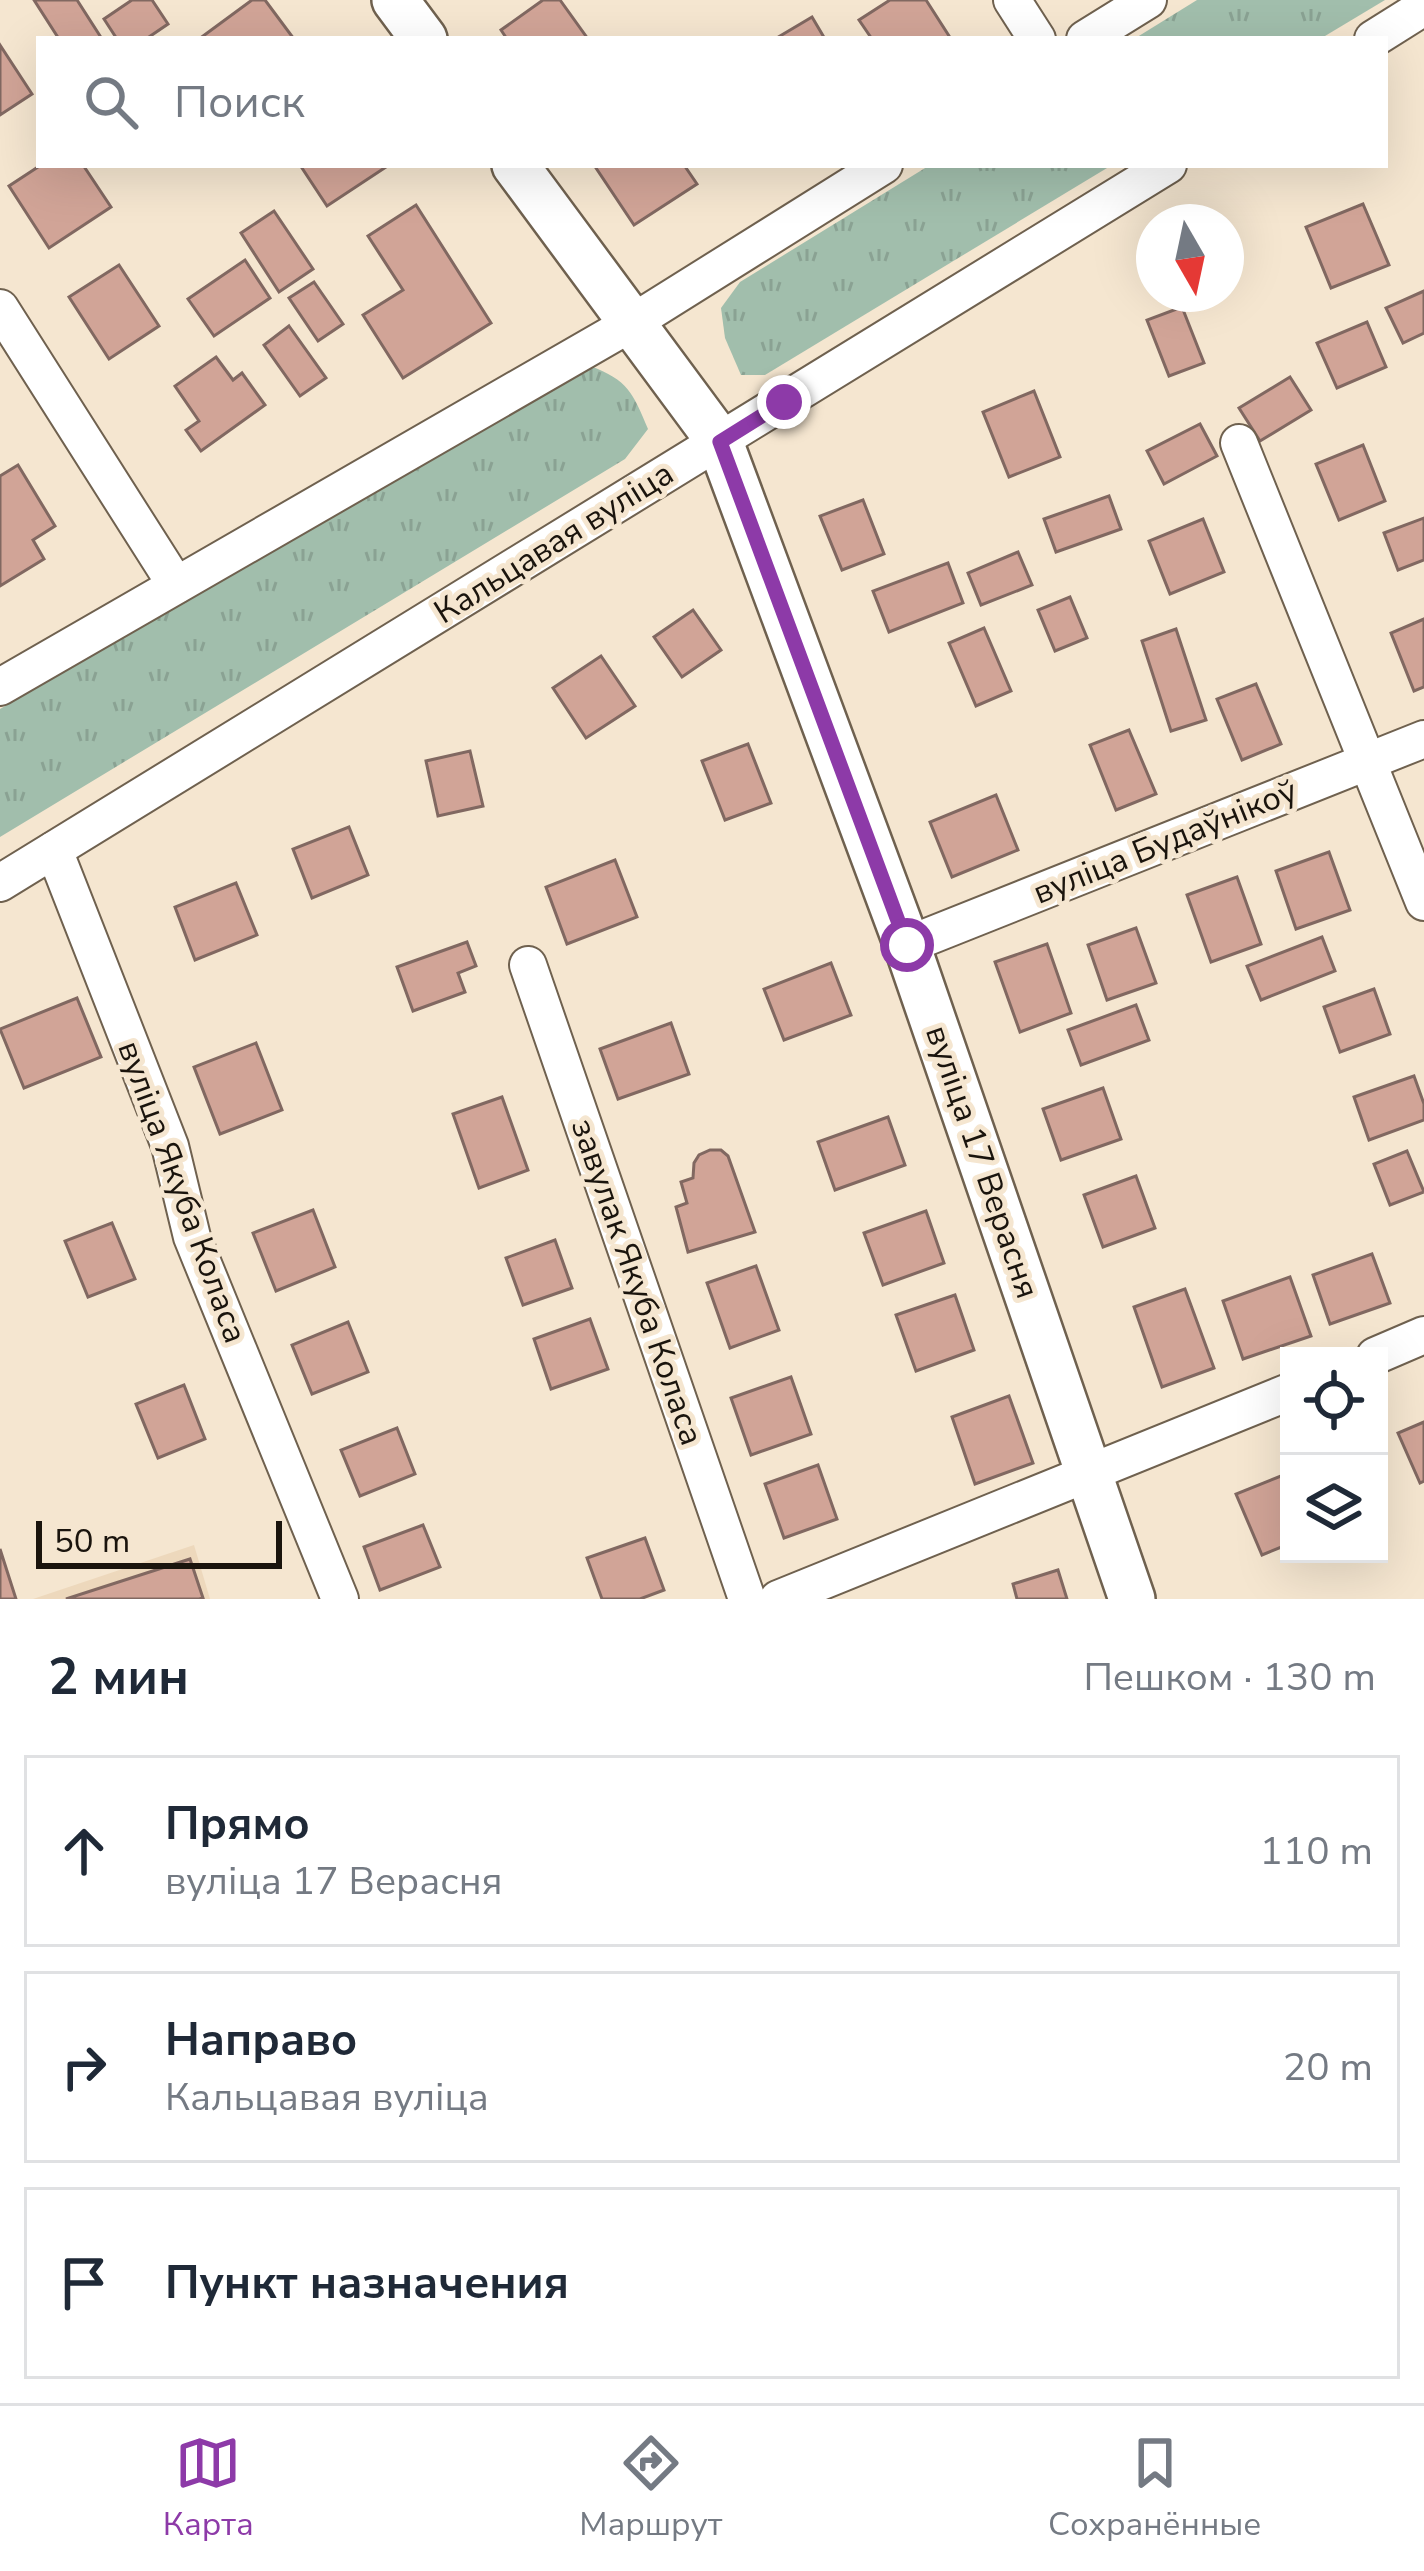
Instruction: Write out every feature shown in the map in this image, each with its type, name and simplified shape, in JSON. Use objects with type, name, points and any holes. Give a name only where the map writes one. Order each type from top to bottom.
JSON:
[{"type":"street","points":[[395,0],[422,36]]},
{"type":"street","points":[[1012,0],[1035,36]]},
{"type":"street","points":[[1090,36],[1148,0]]},
{"type":"street","points":[[1377,36],[1424,7]]},
{"type":"street","name":"вуліца 17 Верасня","points":[[517,168],[720,442],[907,945],[1132,1599]]},
{"type":"street","points":[[0,687],[630,324],[879,168]]},
{"type":"street","name":"Кальцавая вуліца","points":[[0,883],[1163,168]]},
{"type":"street","points":[[0,308],[176,585]]},
{"type":"street","points":[[1239,443],[1424,902]]},
{"type":"street","name":"вуліца Будаўнікоў","points":[[907,945],[1424,739]]},
{"type":"street","name":"вуліца Якуба Коласа","points":[[54,850],[170,1146],[192,1237],[340,1599]]},
{"type":"street","name":"завулак Якуба Коласа","points":[[528,965],[747,1599]]},
{"type":"street","points":[[1388,1350],[1424,1335]]},
{"type":"street","points":[[778,1599],[1280,1396]]},
{"type":"shaded area","points":[[194,1545],[210,1599],[33,1599]]},
{"type":"green space","points":[[1197,0],[1385,0],[1325,36],[1139,36]]},
{"type":"green space","points":[[925,168],[1107,168],[765,375],[741,375],[725,338],[721,308],[740,282]]},
{"type":"green space","points":[[590,366],[628,389],[648,429],[625,459],[0,837],[0,709]]},
{"type":"building","points":[[34,0],[77,0],[100,36],[57,36]]},
{"type":"building","points":[[132,0],[152,0],[168,24],[150,36],[115,36],[104,19]]},
{"type":"building","points":[[252,0],[265,0],[292,36],[203,36]]},
{"type":"building","points":[[543,0],[560,0],[586,36],[505,36],[501,30]]},
{"type":"building","points":[[890,0],[926,0],[949,36],[870,36],[859,20]]},
{"type":"building","points":[[812,17],[823,36],[780,36]]},
{"type":"building","points":[[0,45],[32,94],[0,115]]},
{"type":"building","points":[[36,168],[85,168],[111,207],[49,248],[9,186]]},
{"type":"building","points":[[302,168],[384,168],[327,206]]},
{"type":"building","points":[[596,168],[686,168],[697,184],[634,225]]},
{"type":"building","points":[[1363,204],[1389,265],[1331,288],[1306,227]]},
{"type":"building","points":[[416,205],[491,323],[403,378],[363,315],[403,290],[368,236]]},
{"type":"building","points":[[274,211],[313,269],[279,292],[241,233]]},
{"type":"building","points":[[245,260],[270,298],[214,336],[188,299]]},
{"type":"building","points":[[119,265],[159,326],[109,359],[69,297]]},
{"type":"building","points":[[314,282],[343,324],[318,341],[289,298]]},
{"type":"building","points":[[1424,291],[1424,333],[1403,343],[1386,308]]},
{"type":"building","points":[[1184,312],[1204,363],[1169,376],[1147,320]]},
{"type":"building","points":[[1367,322],[1386,367],[1337,388],[1317,343]]},
{"type":"building","points":[[289,326],[326,378],[300,396],[264,345]]},
{"type":"building","points":[[216,357],[233,380],[242,373],[265,405],[201,451],[186,430],[199,421],[175,386]]},
{"type":"building","points":[[1290,377],[1311,410],[1260,441],[1239,408]]},
{"type":"building","points":[[1034,391],[1060,457],[1009,477],[983,412]]},
{"type":"building","points":[[1200,424],[1217,456],[1164,484],[1147,451]]},
{"type":"building","points":[[1363,445],[1385,501],[1339,520],[1316,464]]},
{"type":"building","points":[[18,465],[55,526],[33,540],[44,559],[0,586],[0,476]]},
{"type":"building","points":[[1109,496],[1121,529],[1056,552],[1044,519]]},
{"type":"building","points":[[863,500],[884,554],[842,570],[820,516]]},
{"type":"building","points":[[1424,518],[1424,560],[1398,570],[1384,533]]},
{"type":"building","points":[[1203,519],[1224,572],[1170,594],[1149,541]]},
{"type":"building","points":[[1018,552],[1032,585],[981,605],[968,573]]},
{"type":"building","points":[[948,563],[963,603],[889,632],[873,591]]},
{"type":"building","points":[[1070,597],[1087,638],[1055,651],[1038,610]]},
{"type":"building","points":[[693,610],[721,650],[682,677],[654,637]]},
{"type":"building","points":[[1424,619],[1424,687],[1414,691],[1391,633]]},
{"type":"building","points":[[984,628],[1011,691],[976,706],[949,643]]},
{"type":"building","points":[[1176,629],[1206,720],[1171,731],[1142,641]]},
{"type":"building","points":[[601,656],[635,706],[586,738],[553,688]]},
{"type":"building","points":[[1256,684],[1281,744],[1242,760],[1217,699]]},
{"type":"building","points":[[1129,730],[1156,794],[1116,810],[1090,745]]},
{"type":"building","points":[[748,744],[771,803],[725,820],[702,761]]},
{"type":"building","points":[[470,751],[483,806],[438,816],[426,761]]},
{"type":"building","points":[[996,795],[1018,850],[952,877],[930,822]]},
{"type":"building","points":[[349,827],[368,875],[312,898],[293,849]]},
{"type":"building","points":[[1329,852],[1350,910],[1296,929],[1276,871]]},
{"type":"building","points":[[615,860],[637,917],[567,944],[546,887]]},
{"type":"building","points":[[1237,877],[1261,944],[1211,962],[1187,895]]},
{"type":"building","points":[[236,883],[257,935],[195,960],[175,907]]},
{"type":"building","points":[[1136,928],[1156,983],[1107,1000],[1088,945]]},
{"type":"building","points":[[1322,937],[1335,971],[1261,1000],[1247,966]]},
{"type":"building","points":[[467,942],[476,966],[458,973],[465,992],[413,1011],[397,967]]},
{"type":"building","points":[[1047,944],[1071,1013],[1020,1032],[995,962]]},
{"type":"building","points":[[831,963],[851,1015],[784,1040],[764,989]]},
{"type":"building","points":[[1374,989],[1390,1034],[1340,1052],[1324,1007]]},
{"type":"building","points":[[77,998],[101,1057],[24,1088],[0,1029]]},
{"type":"building","points":[[1136,1005],[1149,1040],[1081,1065],[1068,1030]]},
{"type":"building","points":[[671,1023],[689,1074],[618,1099],[600,1049]]},
{"type":"building","points":[[256,1043],[282,1110],[220,1134],[194,1067]]},
{"type":"building","points":[[1414,1076],[1424,1120],[1369,1140],[1354,1097]]},
{"type":"building","points":[[1103,1088],[1121,1139],[1061,1160],[1043,1109]]},
{"type":"building","points":[[502,1097],[528,1170],[479,1188],[453,1114]]},
{"type":"building","points":[[888,1117],[905,1165],[835,1190],[818,1142]]},
{"type":"building","points":[[710,1150],[728,1156],[755,1232],[688,1252],[676,1207],[687,1203],[681,1182],[693,1178],[694,1163]]},
{"type":"building","points":[[1407,1151],[1424,1192],[1390,1205],[1374,1164]]},
{"type":"building","points":[[1136,1176],[1155,1228],[1103,1247],[1084,1195]]},
{"type":"building","points":[[313,1210],[335,1267],[276,1291],[253,1233]]},
{"type":"building","points":[[926,1211],[944,1263],[883,1285],[864,1233]]},
{"type":"building","points":[[112,1223],[135,1279],[88,1297],[65,1241]]},
{"type":"building","points":[[555,1240],[572,1288],[523,1305],[506,1258]]},
{"type":"building","points":[[1372,1254],[1390,1303],[1330,1324],[1313,1275]]},
{"type":"building","points":[[756,1266],[779,1330],[730,1348],[707,1283]]},
{"type":"building","points":[[1290,1277],[1311,1336],[1243,1359],[1223,1301]]},
{"type":"building","points":[[1185,1289],[1214,1368],[1162,1387],[1134,1307]]},
{"type":"building","points":[[955,1295],[974,1350],[916,1371],[896,1315]]},
{"type":"building","points":[[590,1319],[608,1369],[551,1389],[534,1339]]},
{"type":"building","points":[[348,1322],[368,1372],[312,1394],[292,1345]]},
{"type":"building","points":[[791,1377],[811,1434],[751,1455],[731,1398]]},
{"type":"building","points":[[184,1385],[205,1439],[158,1458],[136,1404]]},
{"type":"building","points":[[1009,1396],[1033,1463],[975,1484],[952,1417]]},
{"type":"building","points":[[1424,1422],[1424,1481],[1420,1483],[1398,1433]]},
{"type":"building","points":[[397,1428],[415,1474],[360,1496],[341,1450]]},
{"type":"building","points":[[818,1465],[837,1519],[784,1538],[765,1484]]},
{"type":"building","points":[[1280,1476],[1280,1548],[1262,1555],[1236,1494]]},
{"type":"building","points":[[423,1525],[440,1567],[380,1590],[364,1547]]},
{"type":"building","points":[[645,1538],[664,1590],[640,1599],[602,1599],[587,1558]]},
{"type":"building","points":[[0,1549],[16,1599],[0,1599]]},
{"type":"building","points":[[190,1559],[203,1598],[66,1599]]},
{"type":"building","points":[[1058,1570],[1067,1599],[1017,1599],[1013,1584]]},
{"type":"route","points":[[784,402],[720,442],[907,945]]}]
